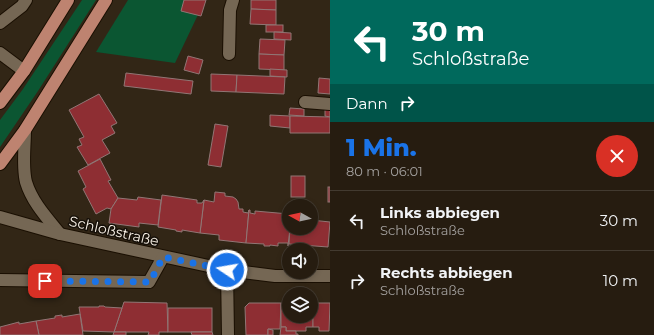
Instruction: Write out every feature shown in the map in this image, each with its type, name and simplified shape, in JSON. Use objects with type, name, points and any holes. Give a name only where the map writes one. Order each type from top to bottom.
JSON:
[{"type":"main road","points":[[0,103],[24,71],[68,0]]},
{"type":"main road","points":[[0,164],[25,130],[106,0]]},
{"type":"street","points":[[0,23],[22,6],[26,0]]},
{"type":"street","points":[[230,54],[230,10],[233,0]]},
{"type":"street","points":[[0,53],[24,71]]},
{"type":"street","points":[[305,102],[330,104]]},
{"type":"street","name":"Schloßstraße","points":[[25,130],[24,165],[28,186],[39,207],[60,234]]},
{"type":"street","name":"Schloßstraße","points":[[0,217],[60,234],[227,270],[275,276],[330,276]]},
{"type":"street","name":"Schloßstraße","points":[[0,280],[150,282],[163,257]]},
{"type":"street","points":[[227,270],[228,335]]},
{"type":"green space","points":[[82,0],[96,0],[0,147],[0,120],[23,89]]},
{"type":"green space","points":[[128,0],[205,0],[175,63],[96,52]]},
{"type":"building","points":[[184,0],[206,0],[201,16],[181,11]]},
{"type":"building","points":[[251,0],[276,0],[276,10],[251,9]]},
{"type":"building","points":[[251,9],[276,10],[276,25],[250,24]]},
{"type":"building","points":[[266,25],[283,25],[283,32],[266,32]]},
{"type":"building","points":[[274,32],[291,33],[291,40],[274,39]]},
{"type":"building","points":[[260,39],[285,40],[284,55],[259,54]]},
{"type":"building","points":[[259,54],[284,55],[284,70],[259,69]]},
{"type":"building","points":[[188,56],[203,60],[199,74],[184,70]]},
{"type":"building","points":[[270,69],[287,70],[287,77],[270,76]]},
{"type":"building","points":[[126,73],[193,81],[191,94],[124,86]]},
{"type":"building","points":[[211,74],[237,75],[236,92],[211,91]]},
{"type":"building","points":[[237,75],[285,77],[284,94],[236,92]]},
{"type":"building","points":[[319,78],[330,79],[330,94],[318,93]]},
{"type":"building","points":[[99,94],[117,123],[111,126],[115,133],[102,140],[110,153],[88,165],[77,147],[82,145],[79,139],[84,137],[69,110]]},
{"type":"building","points":[[290,108],[304,109],[304,116],[289,115]]},
{"type":"building","points":[[325,109],[330,109],[330,117],[325,116]]},
{"type":"building","points":[[270,115],[290,116],[290,128],[270,126]]},
{"type":"building","points":[[290,116],[330,117],[330,133],[290,133]]},
{"type":"building","points":[[215,124],[228,126],[221,167],[208,165]]},
{"type":"building","points":[[100,159],[111,180],[108,181],[118,198],[111,209],[107,208],[96,214],[83,189],[86,187],[78,171]]},
{"type":"building","points":[[291,176],[305,176],[305,197],[291,197]]},
{"type":"building","points":[[328,187],[330,187],[330,202],[328,202]]},
{"type":"building","points":[[215,192],[225,193],[225,196],[236,199],[239,209],[243,209],[243,212],[248,213],[249,210],[246,243],[219,240],[219,235],[200,233],[204,200],[214,202]]},
{"type":"building","points":[[162,195],[197,200],[197,203],[202,203],[204,200],[200,233],[182,230],[182,232],[158,227]]},
{"type":"building","points":[[138,197],[161,200],[158,225],[139,223],[139,227],[109,223],[111,209],[118,198],[137,200]]},
{"type":"building","points":[[249,210],[250,213],[255,214],[255,211],[282,213],[282,235],[289,235],[288,243],[278,243],[278,246],[264,246],[264,244],[246,243]]},
{"type":"building","points":[[318,221],[330,222],[328,247],[318,246],[318,243],[289,243],[290,235],[318,235]]},
{"type":"building","points":[[124,302],[167,303],[168,332],[159,332],[159,335],[148,335],[149,332],[114,332]]},
{"type":"building","points":[[249,303],[281,303],[280,329],[268,329],[268,335],[246,335],[245,307]]},
{"type":"building","points":[[281,303],[282,323],[313,323],[313,327],[306,327],[306,331],[286,331],[286,327],[281,327]]},
{"type":"building","points":[[318,303],[330,303],[329,331],[319,331],[319,327],[313,327],[313,323],[318,323]]},
{"type":"building","points":[[99,306],[122,308],[114,332],[83,331],[79,307]]},
{"type":"building","points":[[168,308],[212,308],[212,332],[168,332]]},
{"type":"building","points":[[80,314],[83,335],[39,335],[36,321],[55,318],[55,316],[62,315],[62,317]]},
{"type":"building","points":[[36,321],[39,335],[0,335],[0,327],[19,322],[19,324]]},
{"type":"building","points":[[281,327],[286,327],[286,331],[296,331],[296,334],[298,335],[280,335]]},
{"type":"building","points":[[268,329],[273,330],[273,335],[268,335]]},
{"type":"building","points":[[114,332],[126,332],[126,335],[113,335]]},
{"type":"building","points":[[191,332],[212,332],[213,335],[192,335]]},
{"type":"route","points":[[45,281],[150,282],[163,257],[227,270]]}]
